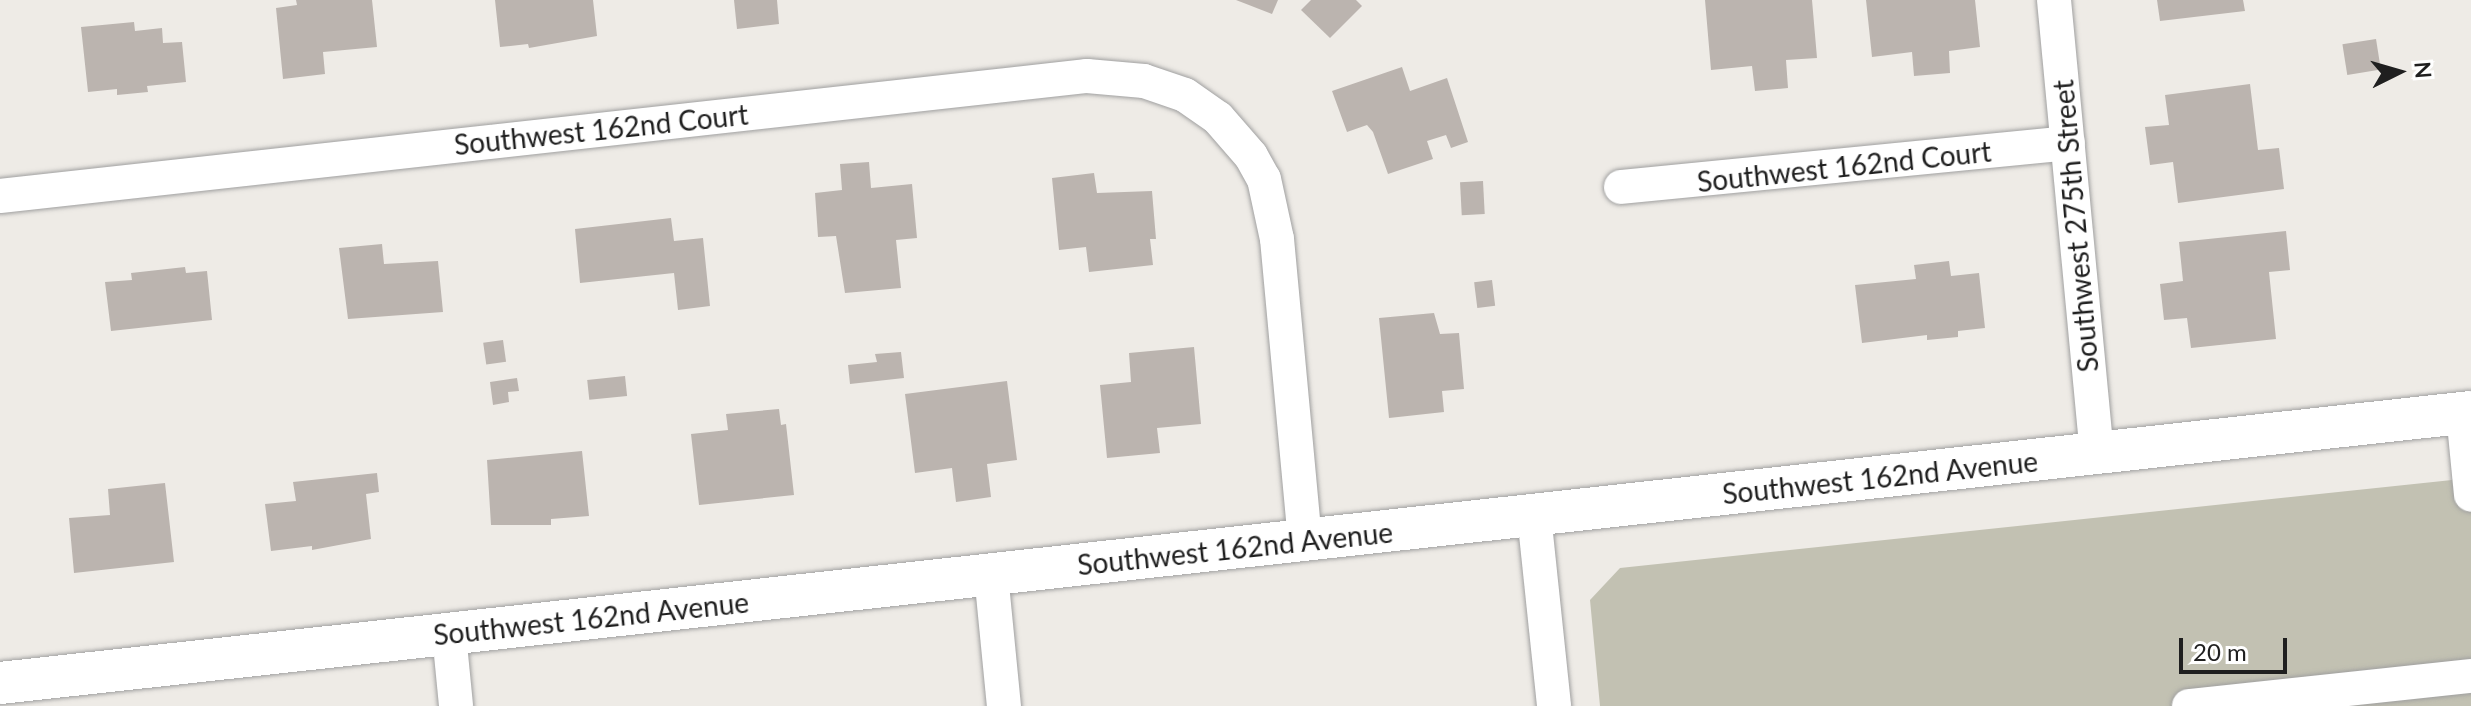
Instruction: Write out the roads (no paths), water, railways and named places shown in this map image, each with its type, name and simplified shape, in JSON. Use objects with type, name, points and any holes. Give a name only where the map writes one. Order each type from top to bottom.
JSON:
[{"type":"street","name":"Southwest 275th Street","points":[[2054,0],[2097,453]]},
{"type":"street","name":"Southwest 162nd Court","points":[[0,196],[1087,76],[1144,81],[1199,103],[1234,134],[1251,156],[1271,201],[1305,540]]},
{"type":"street","name":"Southwest 162nd Court","points":[[1621,187],[2068,143]]},
{"type":"street","name":"Southwest 162nd Avenue","points":[[0,683],[2467,413]]},
{"type":"street","points":[[2467,413],[2471,495]]},
{"type":"street","points":[[1534,515],[1554,706]]},
{"type":"street","points":[[991,574],[1004,706]]},
{"type":"street","points":[[449,634],[456,706]]},
{"type":"street","points":[[2189,706],[2471,676]]}]
